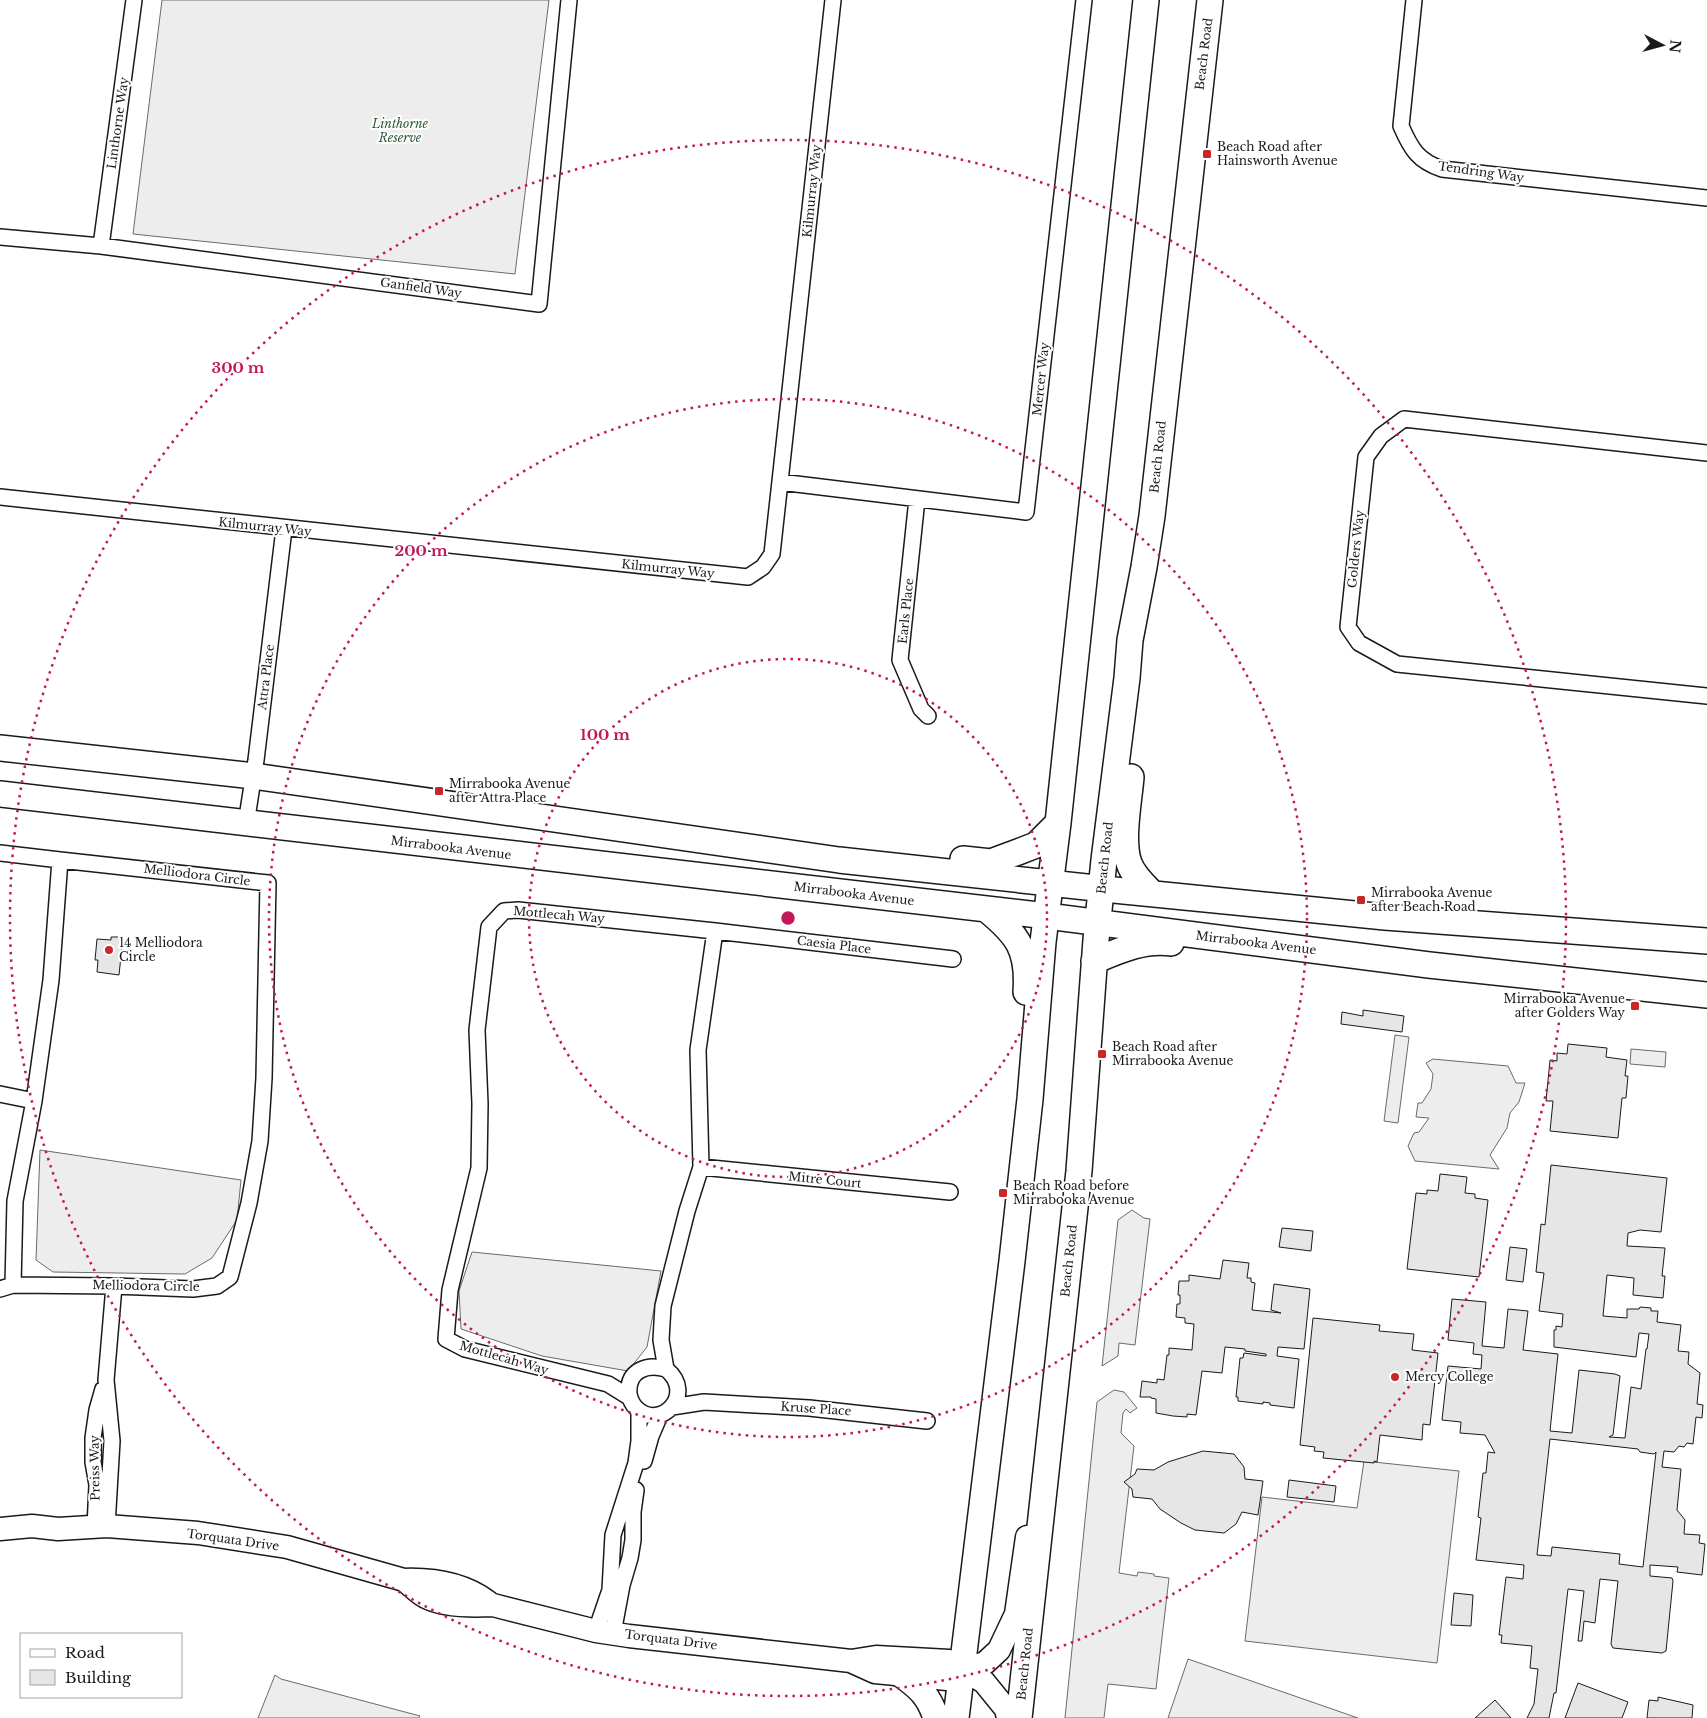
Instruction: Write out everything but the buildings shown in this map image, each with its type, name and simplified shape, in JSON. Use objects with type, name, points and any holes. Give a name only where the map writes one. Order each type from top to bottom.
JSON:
[{"type":"main road","points":[[956,1718],[1030,1099],[1043,942],[1058,823],[1146,0]]},
{"type":"main road","name":"Beach Road","points":[[1019,1718],[1079,1171],[1098,923],[1130,640],[1152,516],[1210,0]]},
{"type":"main road","points":[[1127,678],[1136,726],[1125,846],[1128,862],[1132,870],[1152,893]]},
{"type":"main road","points":[[0,748],[254,776],[839,860],[1102,889],[1385,917],[1707,941]]},
{"type":"main road","name":"Mirrabooka Avenue","points":[[0,794],[1047,916],[1429,966],[1706,990]]},
{"type":"main road","points":[[839,860],[878,850],[991,862],[1036,845],[1058,823]]},
{"type":"main road","points":[[986,909],[1004,924],[1019,943],[1027,971],[1023,1050],[1030,1099]]},
{"type":"main road","points":[[1094,961],[1148,942],[1158,941],[1278,956],[1368,957]]},
{"type":"main road","points":[[902,1675],[927,1696],[936,1718]]},
{"type":"street","name":"Linthorne Way","points":[[101,246],[134,0]]},
{"type":"street","name":"Ganfield Way","points":[[0,237],[101,246],[538,304],[570,0]]},
{"type":"street","name":"Kilmurray Way","points":[[0,497],[748,578],[763,568],[772,554],[833,0]]},
{"type":"street","name":"Mercer Way","points":[[780,482],[1026,512],[1084,0]]},
{"type":"street","name":"Tendring Way","points":[[1414,0],[1401,126],[1408,142],[1419,158],[1442,169],[1707,198]]},
{"type":"street","name":"Golders Way","points":[[1707,452],[1404,419],[1381,436],[1366,457],[1348,627],[1359,643],[1397,664],[1707,696]]},
{"type":"street","name":"Earls Place","points":[[917,499],[900,660],[921,709],[928,716]]},
{"type":"street","name":"Attra Place","points":[[246,824],[254,776],[284,529]]},
{"type":"street","points":[[0,853],[60,860]]},
{"type":"street","name":"Melliodora Circle","points":[[60,860],[268,883],[264,1078],[260,1141],[249,1203],[230,1277],[217,1286],[192,1289],[114,1286],[7,1287],[15,1201],[34,1100],[52,980],[60,860]]},
{"type":"street","name":"Mottlecah Way","points":[[639,1411],[629,1396],[608,1384],[464,1349],[446,1339],[450,1290],[480,1168],[477,1030],[489,927],[504,911],[518,910],[715,931],[698,1050],[701,1167],[687,1211],[663,1306],[661,1340],[666,1369],[673,1375],[678,1384]]},
{"type":"street","name":"Caesia Place","points":[[715,931],[953,959]]},
{"type":"street","points":[[0,1094],[34,1100]]},
{"type":"street","name":"Mitre Court","points":[[701,1167],[950,1192]]},
{"type":"street","name":"Preiss Way","points":[[101,1526],[93,1462],[93,1438],[97,1410],[106,1380],[114,1286]]},
{"type":"street","name":"Mottlecah Way","points":[[608,1384],[632,1378],[639,1371],[647,1367],[661,1340]]},
{"type":"street","points":[[647,1367],[656,1366],[666,1369]]},
{"type":"street","points":[[629,1396],[632,1378]]},
{"type":"street","points":[[678,1384],[704,1402]]},
{"type":"street","points":[[604,1632],[630,1558],[635,1495],[651,1436],[666,1411],[675,1403],[678,1394],[678,1384]]},
{"type":"street","name":"Kruse Place","points":[[666,1411],[704,1402],[809,1408],[927,1421]]},
{"type":"street","points":[[604,1632],[610,1590],[613,1535],[636,1463],[639,1440],[639,1411],[650,1416],[666,1411]]},
{"type":"street","name":"Torquata Drive","points":[[851,1661],[875,1672],[947,1679],[961,1670],[985,1663],[999,1650],[1016,1614],[1032,1505],[1047,1474]]},
{"type":"street","name":"Torquata Drive","points":[[0,1529],[32,1526],[58,1529],[101,1526],[198,1533],[287,1548],[404,1580],[423,1579],[443,1582],[479,1595],[493,1605],[604,1632],[851,1661],[876,1657],[949,1661],[961,1670],[984,1682],[1006,1709],[1008,1718]]},
{"type":"street","name":"Torquata Drive","points":[[0,1542],[32,1538],[58,1529]]},
{"type":"shaded area","name":"Linthorne Reserve","points":[[162,0],[549,0],[515,274],[133,234]]},
{"type":"shaded area","points":[[1395,1035],[1409,1037],[1398,1123],[1384,1121]]},
{"type":"shaded area","points":[[1631,1049],[1666,1052],[1665,1067],[1630,1064]]},
{"type":"shaded area","points":[[1433,1059],[1508,1066],[1516,1083],[1525,1083],[1519,1102],[1510,1113],[1507,1128],[1490,1155],[1499,1169],[1415,1161],[1408,1146],[1414,1133],[1419,1132],[1429,1118],[1416,1117],[1418,1103],[1422,1103],[1431,1089],[1433,1074],[1426,1063]]},
{"type":"shaded area","points":[[40,1150],[241,1180],[237,1220],[212,1258],[185,1274],[53,1272],[36,1260]]},
{"type":"shaded area","points":[[1132,1210],[1144,1218],[1150,1219],[1135,1345],[1119,1343],[1118,1356],[1102,1366],[1118,1220]]},
{"type":"shaded area","points":[[472,1252],[661,1271],[647,1347],[628,1371],[542,1356],[461,1329],[459,1291]]},
{"type":"shaded area","points":[[1114,1390],[1124,1392],[1137,1408],[1130,1413],[1126,1409],[1123,1413],[1121,1433],[1134,1446],[1119,1573],[1137,1576],[1138,1572],[1169,1578],[1156,1689],[1108,1684],[1104,1718],[1065,1718],[1097,1402]]},
{"type":"shaded area","points":[[1364,1461],[1459,1471],[1437,1663],[1245,1641],[1262,1497],[1357,1508]]},
{"type":"shaded area","points":[[1188,1659],[1358,1718],[1168,1718]]},
{"type":"shaded area","points":[[275,1675],[281,1679],[420,1716],[419,1718],[258,1718]]},
{"type":"place","name":"Beach Road after Hainsworth Avenue","points":[[1207,154]]},
{"type":"place","name":"Mirrabooka Avenue after Attra Place","points":[[439,791]]},
{"type":"place","name":"Mirrabooka Avenue after Beach Road","points":[[1361,900]]},
{"type":"place","name":"14 Melliodora Circle","points":[[109,950]]},
{"type":"place","name":"Mirrabooka Avenue after Golders Way","points":[[1635,1006]]},
{"type":"place","name":"Beach Road after Mirrabooka Avenue","points":[[1102,1054]]},
{"type":"place","name":"Beach Road before Mirrabooka Avenue","points":[[1003,1193]]},
{"type":"place","name":"Mercy College","points":[[1395,1377]]}]
